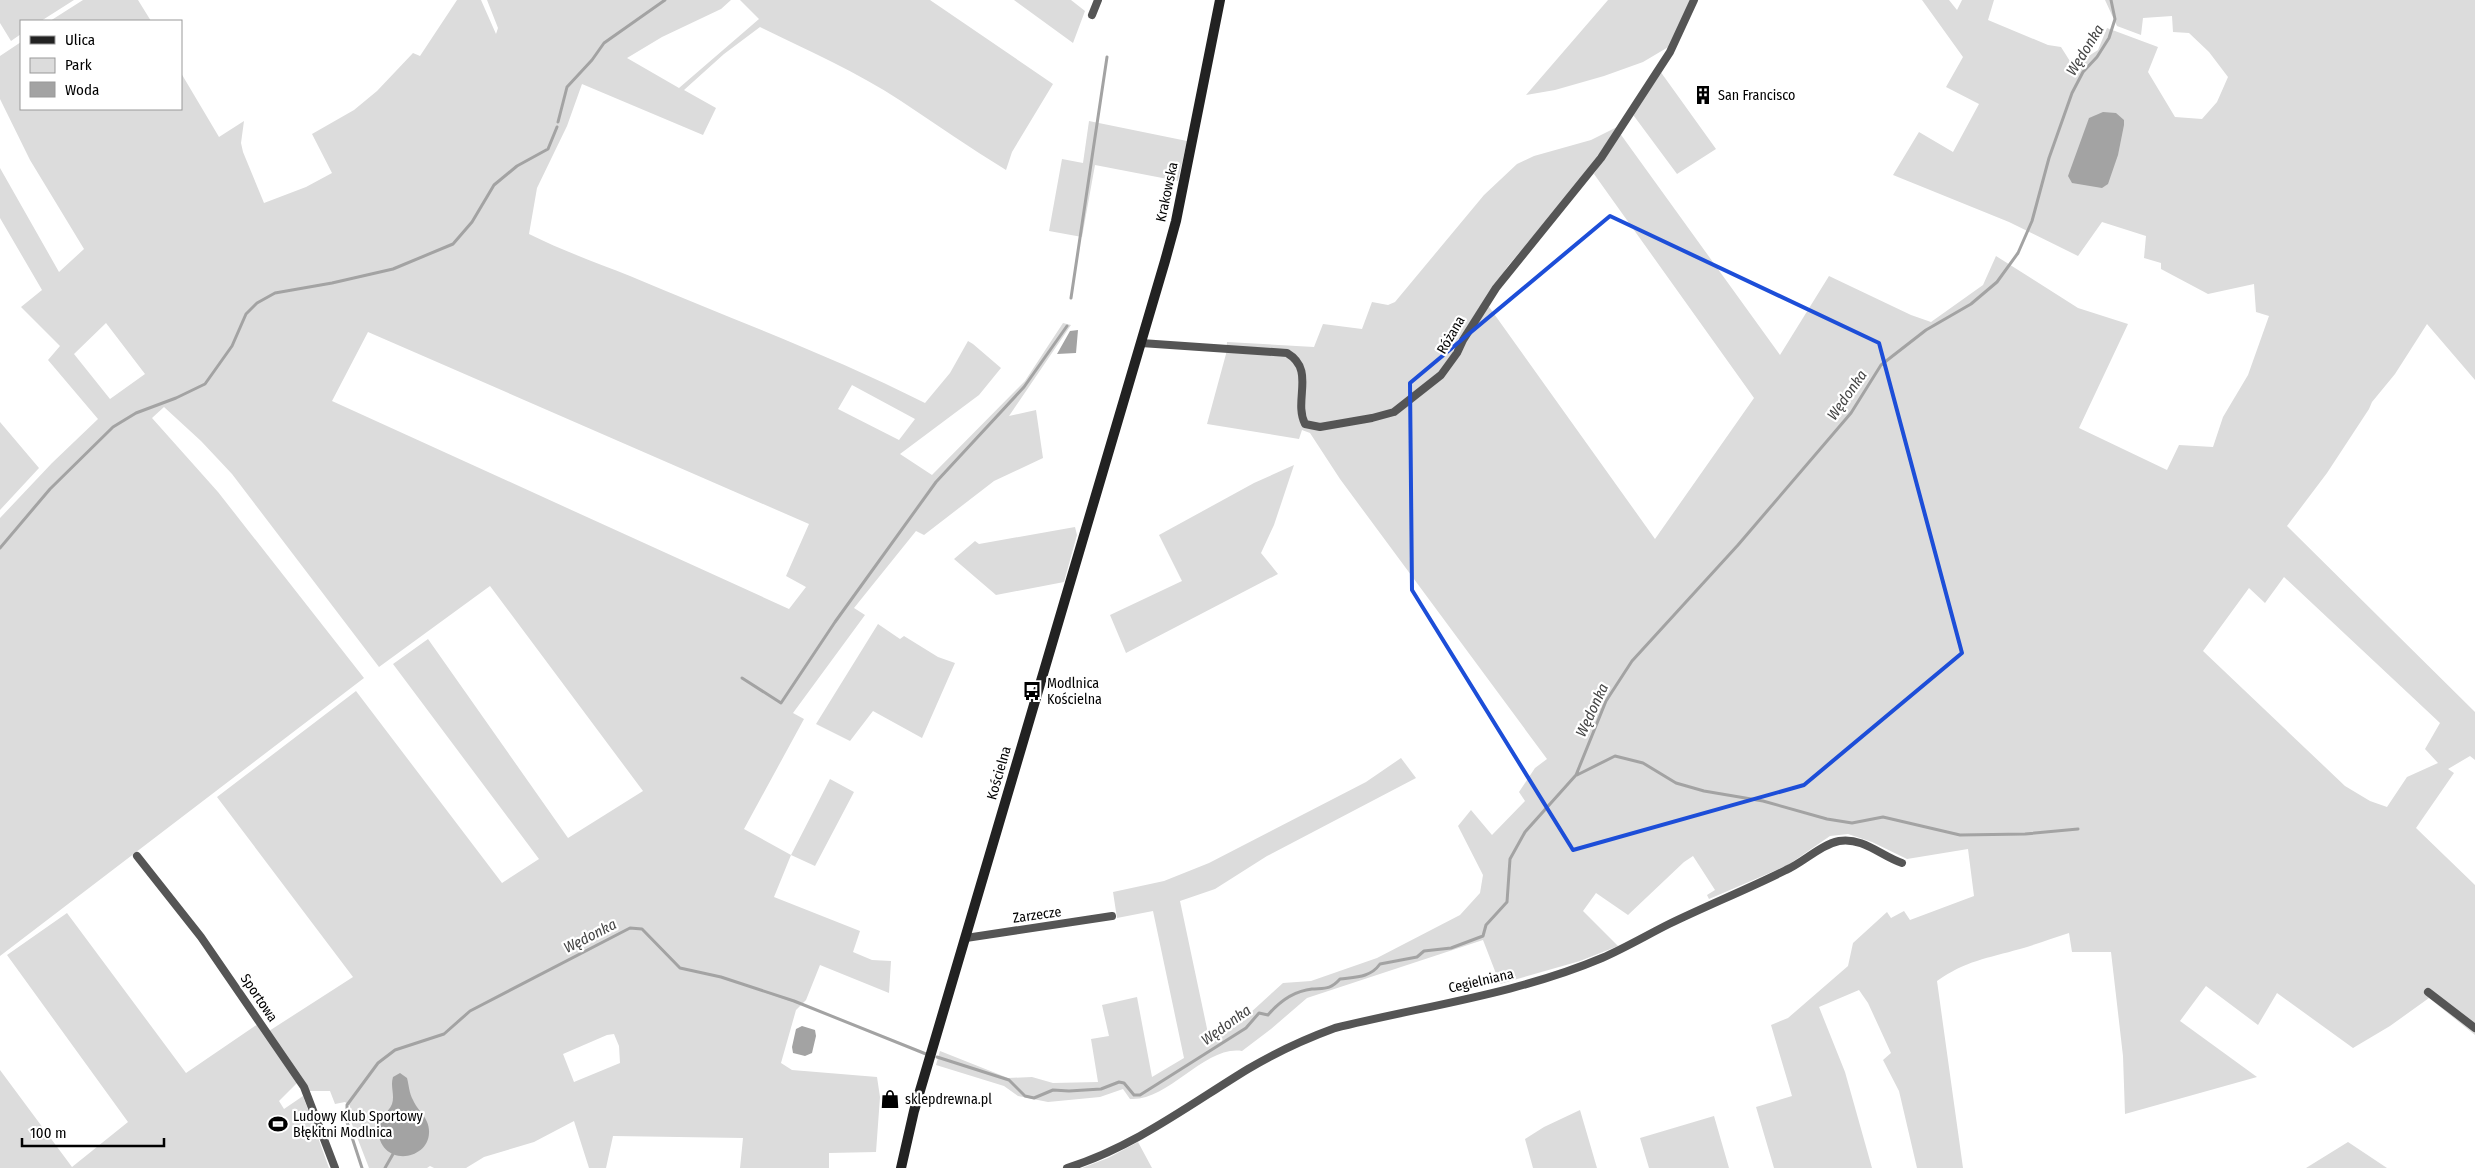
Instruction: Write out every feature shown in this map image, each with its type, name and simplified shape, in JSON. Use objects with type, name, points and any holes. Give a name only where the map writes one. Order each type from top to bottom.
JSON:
[{"type":"street","points":[[1092,15],[1098,0]]},
{"type":"street","name":"Krakowska","points":[[1128,386],[1176,221],[1220,0]]},
{"type":"street","name":"Różana","points":[[1141,343],[1287,354],[1295,358],[1300,366],[1303,379],[1301,417],[1304,424],[1320,427],[1372,418],[1394,412],[1441,375],[1458,353],[1463,340],[1496,288],[1589,176],[1670,52],[1694,0]]},
{"type":"street","name":"Kościelna","points":[[901,1168],[914,1111],[1128,386]]},
{"type":"street","name":"Cegielniana","points":[[1067,1168],[1108,1154],[1181,1113],[1248,1070],[1308,1039],[1335,1028],[1566,973],[1773,877],[1819,850],[1839,841],[1855,841],[1867,845],[1902,863]]},
{"type":"street","name":"Sportowa","points":[[137,856],[201,936],[304,1087],[335,1168]]},
{"type":"street","name":"Zarzecze","points":[[966,938],[1112,916]]},
{"type":"street","points":[[2428,992],[2475,1028]]},
{"type":"highlighted area","points":[[1610,216],[1879,343],[1962,653],[1804,785],[1573,850],[1412,590],[1410,383]]},
{"type":"green space","points":[[0,0],[74,0],[43,20],[20,20],[20,35],[11,41],[0,23]]},
{"type":"green space","points":[[83,0],[138,0],[150,20],[52,20]]},
{"type":"green space","points":[[457,0],[481,0],[496,34],[498,28],[487,0],[731,0],[721,9],[662,37],[627,58],[679,88],[759,19],[740,0],[930,0],[1053,84],[1012,152],[1006,170],[867,80],[760,27],[724,54],[684,90],[716,108],[703,135],[582,84],[567,126],[537,188],[529,234],[566,251],[816,353],[925,403],[950,373],[968,341],[1001,368],[979,395],[900,454],[932,475],[1025,381],[1063,323],[1071,325],[1009,416],[1036,410],[1043,458],[994,481],[924,535],[916,531],[854,608],[865,615],[793,713],[804,719],[744,829],[791,855],[774,897],[860,931],[853,952],[872,960],[891,961],[889,993],[820,965],[806,1000],[796,1010],[781,1063],[792,1070],[877,1077],[880,1097],[876,1152],[829,1153],[829,1168],[740,1168],[743,1138],[613,1136],[606,1168],[589,1168],[574,1121],[534,1142],[484,1157],[466,1168],[434,1168],[430,1166],[427,1168],[369,1168],[350,1119],[350,1106],[345,1102],[335,1104],[330,1091],[309,1091],[269,1031],[353,977],[217,797],[356,691],[502,883],[539,859],[393,664],[428,639],[568,838],[643,791],[490,586],[379,667],[232,474],[201,441],[164,407],[152,418],[218,492],[364,678],[0,956],[0,518],[52,463],[98,419],[48,360],[60,346],[21,307],[42,290],[0,218],[0,168],[59,272],[84,249],[30,160],[0,99],[0,56],[20,43],[20,110],[182,110],[182,75],[219,137],[244,121],[241,143],[243,152],[264,203],[306,187],[332,173],[312,134],[354,110],[377,91],[413,53],[420,56]],"holes":[[[106,323],[145,374],[110,399],[74,354]],[[368,332],[809,524],[786,576],[806,587],[789,609],[332,401]],[[852,385],[915,419],[899,440],[838,409]],[[614,1034],[619,1046],[620,1063],[574,1082],[563,1054],[607,1035]]]},
{"type":"green space","points":[[1014,0],[1071,0],[1085,11],[1073,43]]},
{"type":"green space","points":[[1608,0],[1690,0],[1670,46],[1643,62],[1604,76],[1555,90],[1526,95]]},
{"type":"green space","points":[[1922,0],[1949,0],[1957,10],[1962,0],[1994,0],[1988,20],[2048,45],[2061,47],[2073,66],[2098,50],[2107,28],[2158,47],[2148,72],[2175,117],[2202,119],[2217,102],[2228,77],[2209,52],[2189,33],[2173,32],[2172,16],[2143,18],[2141,35],[2117,26],[2105,0],[2475,0],[2475,380],[2427,324],[2395,374],[2372,402],[2327,473],[2287,526],[2475,712],[2475,760],[2470,756],[2448,769],[2454,773],[2416,828],[2475,885],[2475,1035],[2429,998],[2390,1026],[2353,1048],[2277,993],[2258,1025],[2206,986],[2180,1021],[2257,1077],[2125,1114],[2123,1056],[2111,952],[2072,952],[2069,933],[1967,964],[1937,981],[1963,1168],[1917,1168],[1899,1091],[1883,1060],[1891,1053],[1868,1003],[1859,990],[1819,1007],[1845,1072],[1872,1168],[1774,1168],[1756,1107],[1792,1096],[1771,1025],[1788,1018],[1848,966],[1853,943],[1887,912],[1891,918],[1904,911],[1910,920],[1974,896],[1968,849],[1907,859],[1872,842],[1848,834],[1830,836],[1788,865],[1709,899],[1707,895],[1715,890],[1693,856],[1684,862],[1628,915],[1596,893],[1583,911],[1618,946],[1580,961],[1500,984],[1483,940],[1307,998],[1242,1051],[1228,1051],[1214,1056],[1172,1084],[1144,1098],[1130,1099],[1123,1089],[1100,1097],[1048,1102],[1018,1096],[1004,1086],[936,1065],[940,1051],[1008,1078],[1032,1077],[1053,1083],[1098,1082],[1091,1039],[1109,1036],[1102,1005],[1137,997],[1152,1077],[1184,1058],[1153,911],[1117,918],[1113,892],[1164,881],[1209,863],[1366,782],[1401,758],[1416,778],[1267,856],[1215,889],[1180,901],[1209,1038],[1238,1024],[1283,983],[1311,981],[1377,958],[1460,915],[1480,893],[1483,875],[1458,826],[1471,810],[1492,835],[1525,801],[1519,792],[1535,768],[1547,759],[1340,479],[1310,433],[1302,430],[1299,439],[1207,424],[1226,354],[1227,342],[1314,347],[1323,324],[1362,329],[1372,302],[1388,305],[1395,302],[1484,195],[1517,164],[1534,156],[1591,140],[1617,127],[1588,171],[1508,266],[1453,348],[1453,362],[1487,304],[1655,539],[1754,398],[1594,174],[1619,132],[1780,355],[1829,276],[1911,315],[1931,322],[1983,285],[1996,256],[2078,308],[2128,324],[2079,428],[2167,470],[2179,445],[2213,447],[2223,417],[2248,375],[2269,316],[2256,312],[2254,284],[2208,294],[2161,269],[2161,263],[2144,258],[2146,236],[2102,222],[2078,256],[2009,222],[1893,175],[1919,132],[1953,152],[1979,104],[1946,87],[1963,57]],"holes":[[[2284,577],[2440,723],[2425,749],[2438,763],[2407,777],[2387,807],[2370,801],[2345,786],[2203,651],[2249,588],[2265,603]]]},
{"type":"green space","points":[[1660,71],[1716,149],[1677,174],[1631,112]]},
{"type":"green space","points":[[1089,121],[1187,141],[1178,181],[1095,165],[1082,237],[1049,231],[1062,159],[1083,163]]},
{"type":"green space","points":[[0,422],[39,468],[0,510]]},
{"type":"green space","points":[[1294,465],[1274,525],[1261,553],[1278,574],[1126,653],[1110,615],[1182,581],[1159,535],[1254,483]]},
{"type":"green space","points":[[1075,527],[1077,535],[1064,582],[996,595],[954,559],[975,541],[979,544]]},
{"type":"green space","points":[[878,624],[900,639],[904,636],[938,657],[955,663],[922,738],[873,711],[850,741],[816,724]]},
{"type":"green space","points":[[830,779],[854,792],[815,866],[791,855]]},
{"type":"green space","points":[[67,913],[186,1073],[258,1024],[298,1082],[279,1101],[284,1109],[303,1096],[329,1168],[0,1168],[0,1070],[72,1167],[128,1122],[7,955]]},
{"type":"green space","points":[[1580,1110],[1597,1168],[1533,1168],[1525,1139],[1544,1127]]},
{"type":"green space","points":[[1714,1116],[1729,1168],[1649,1168],[1640,1138]]},
{"type":"green space","points":[[1138,1142],[1152,1168],[1082,1168],[1108,1158]]},
{"type":"green space","points":[[2348,1142],[2387,1168],[2306,1168]]},
{"type":"water","points":[[2103,112],[2116,113],[2124,120],[2118,155],[2108,184],[2102,188],[2072,183],[2068,176],[2089,118]]},
{"type":"water","points":[[1078,330],[1076,353],[1057,354],[1070,331]]},
{"type":"water","points":[[802,1026],[815,1030],[816,1036],[812,1053],[805,1056],[793,1053],[792,1047],[796,1029]]},
{"type":"water","points":[[400,1073],[407,1078],[415,1104],[426,1119],[429,1128],[426,1143],[420,1150],[412,1155],[403,1156],[393,1154],[385,1149],[380,1140],[378,1126],[378,1123],[392,1104],[393,1077]]},
{"type":"waterway","points":[[558,122],[567,87],[592,60],[604,43],[665,0]]},
{"type":"waterway","name":"Wędonka","points":[[937,1057],[1009,1080],[1025,1096],[1034,1098],[1053,1090],[1101,1089],[1119,1082],[1124,1083],[1134,1095],[1140,1095],[1246,1028],[1259,1013],[1268,1015],[1293,995],[1305,990],[1330,987],[1340,979],[1367,974],[1376,969],[1380,964],[1417,957],[1424,951],[1451,948],[1483,936],[1486,925],[1507,902],[1510,859],[1525,832],[1576,775],[1606,701],[1632,661],[1738,545],[1851,413],[1881,365],[1926,330],[1971,304],[1997,282],[2018,253],[2032,221],[2049,158],[2072,93],[2083,72],[2097,57],[2109,38],[2115,19],[2111,0]]},
{"type":"waterway","points":[[1071,298],[1107,57]]},
{"type":"waterway","points":[[0,548],[50,489],[113,427],[136,413],[176,398],[205,384],[232,346],[246,314],[257,303],[275,293],[332,283],[393,269],[453,244],[472,222],[494,185],[517,166],[548,149],[557,127]]},
{"type":"waterway","points":[[742,678],[781,703],[835,622],[936,482],[1024,387],[1067,326]]},
{"type":"waterway","points":[[1577,775],[1615,756],[1643,763],[1676,783],[1704,791],[1763,801],[1827,819],[1852,823],[1883,817],[1960,835],[2025,834],[2078,829]]},
{"type":"waterway","name":"Wędonka","points":[[362,1168],[347,1122],[347,1105],[378,1063],[395,1050],[444,1034],[470,1011],[630,928],[642,929],[680,968],[721,977],[794,1001],[926,1054]]},
{"type":"waterway","points":[[385,1168],[393,1154]]},
{"type":"place","name":"San Francisco","points":[[1703,95]]},
{"type":"place","name":"Modlnica Kościelna","points":[[1032,691]]},
{"type":"place","name":"sklepdrewna.pl","points":[[890,1099]]},
{"type":"place","name":"Ludowy Klub Sportowy Błękitni Modlnica","points":[[278,1124]]}]
